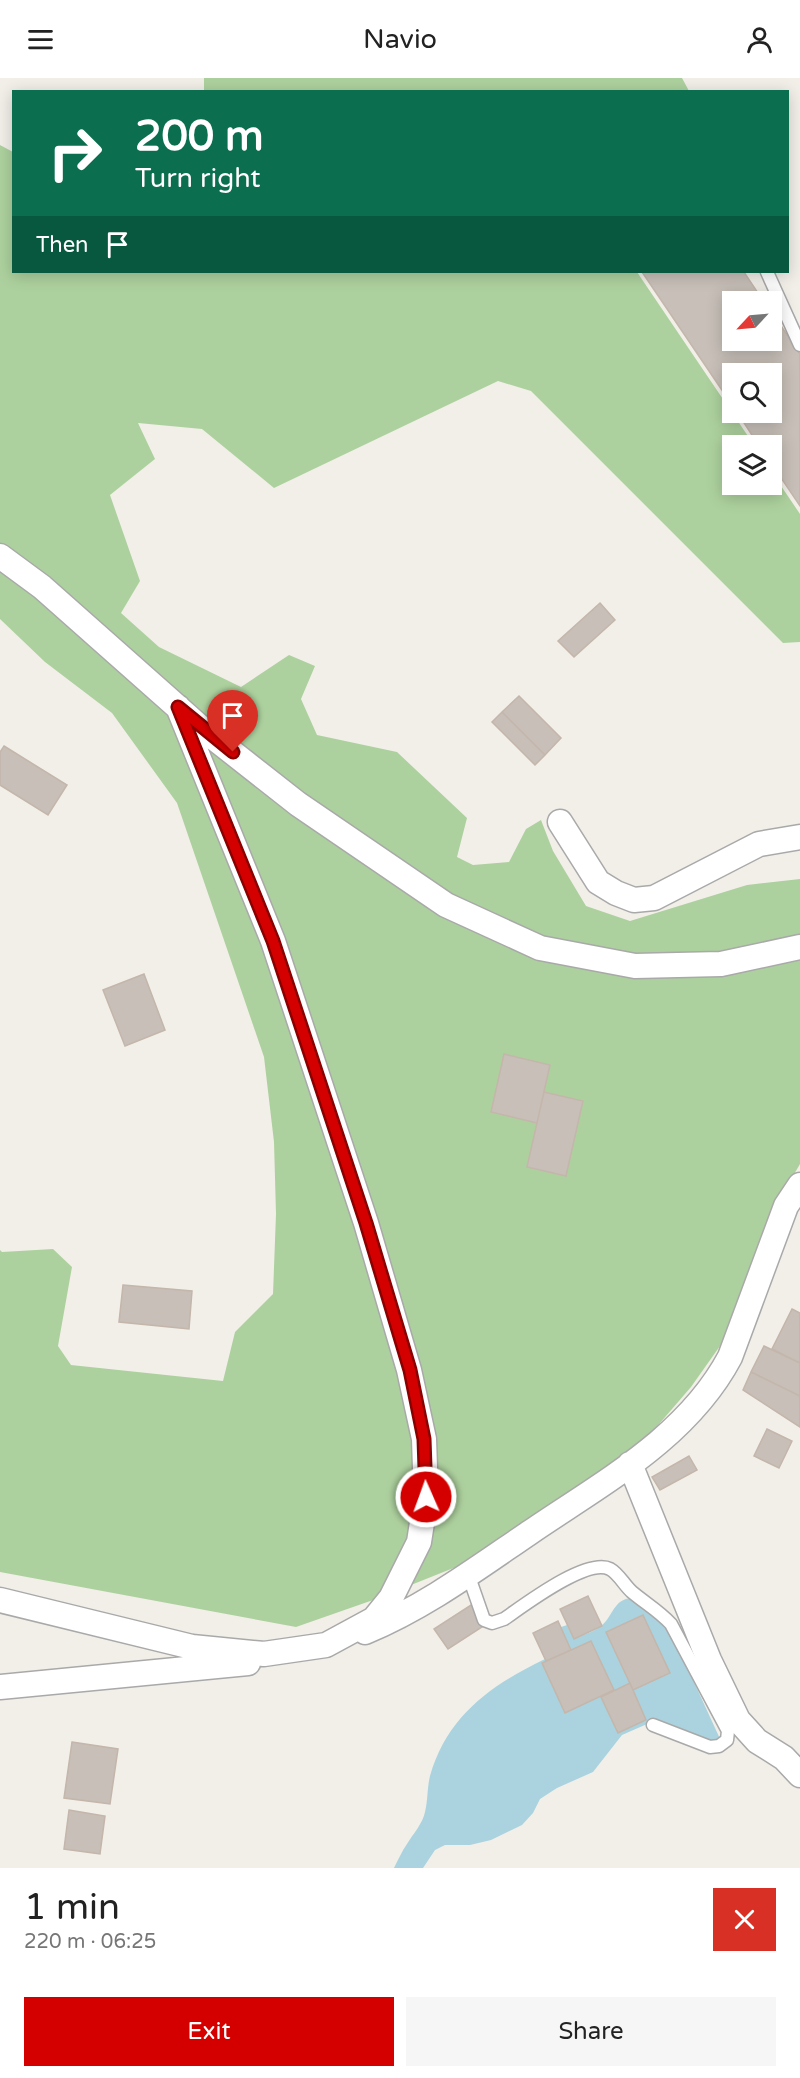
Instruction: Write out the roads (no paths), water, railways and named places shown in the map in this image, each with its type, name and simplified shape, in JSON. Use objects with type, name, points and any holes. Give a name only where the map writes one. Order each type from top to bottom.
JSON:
[{"type":"street","points":[[0,556],[42,587],[178,707],[298,804],[446,905],[540,948],[635,966],[721,964],[800,947]]},
{"type":"street","points":[[0,1600],[192,1647],[264,1654],[326,1646],[374,1619],[391,1598],[418,1542],[426,1497],[424,1439],[410,1370],[366,1223],[273,941],[178,707]]},
{"type":"street","points":[[560,822],[598,882],[634,900],[654,898],[759,844],[800,837]]},
{"type":"street","points":[[0,1687],[260,1662],[342,1642],[396,1619],[437,1596],[630,1464],[660,1442],[695,1408],[718,1379],[730,1357],[793,1210],[800,1185]]},
{"type":"street","points":[[630,1464],[709,1660],[738,1720],[757,1741],[784,1758],[800,1775]]},
{"type":"lane","points":[[767,273],[800,345]]},
{"type":"lane","points":[[468,1574],[484,1620],[492,1623],[504,1618],[566,1578],[590,1569],[609,1568],[630,1591],[671,1624],[728,1731],[727,1740],[719,1746],[710,1747],[652,1725]]},
{"type":"water","points":[[632,1598],[666,1621],[721,1741],[708,1743],[654,1721],[622,1735],[593,1772],[557,1788],[540,1799],[533,1813],[522,1825],[491,1840],[470,1845],[445,1845],[435,1850],[423,1868],[394,1868],[424,1816],[430,1776],[448,1736],[460,1719],[489,1692],[545,1659],[533,1633],[558,1621],[561,1627],[567,1625],[574,1639],[598,1628],[617,1605]]}]
